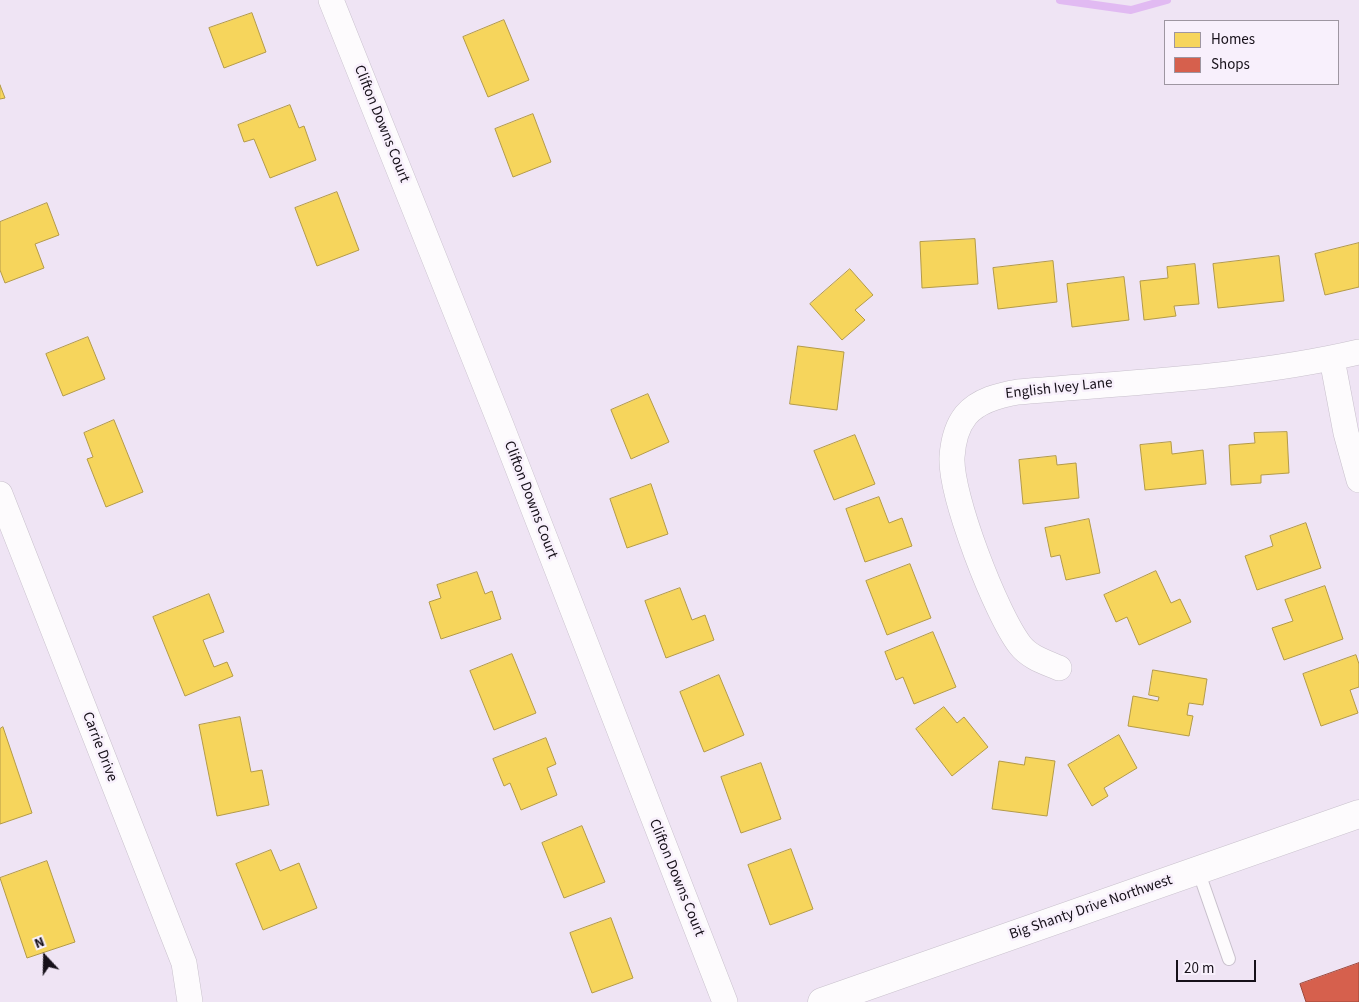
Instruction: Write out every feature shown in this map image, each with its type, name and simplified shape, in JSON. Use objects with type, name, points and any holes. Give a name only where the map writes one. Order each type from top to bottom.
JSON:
[{"type":"street","name":"Clifton Downs Court","points":[[331,0],[501,425],[725,1002]]},
{"type":"street","name":"English Ivey Lane","points":[[1059,668],[1035,658],[1021,647],[1008,627],[962,514],[956,494],[952,458],[955,435],[967,414],[997,396],[1018,392],[1235,373],[1332,359],[1359,352]]},
{"type":"street","points":[[1332,359],[1346,433],[1359,480]]},
{"type":"street","name":"Carrie Drive","points":[[0,494],[184,963],[190,1002]]},
{"type":"street","name":"Big Shanty Drive Northwest","points":[[822,1002],[1359,814]]},
{"type":"lane","points":[[1198,870],[1229,959]]},
{"type":"building: Homes","points":[[252,13],[266,52],[224,68],[209,28]]},
{"type":"building: Homes","points":[[504,20],[529,80],[488,97],[463,37]]},
{"type":"building: Homes","points":[[0,85],[5,98],[0,99]]},
{"type":"building: Homes","points":[[290,105],[299,128],[304,126],[316,160],[270,178],[254,139],[244,142],[238,125]]},
{"type":"building: Homes","points":[[533,114],[551,162],[513,177],[495,129]]},
{"type":"building: Homes","points":[[337,192],[359,250],[317,266],[295,208]]},
{"type":"building: Homes","points":[[47,203],[59,235],[35,244],[44,268],[5,283],[0,270],[0,222]]},
{"type":"building: Homes","points":[[975,239],[978,284],[922,288],[920,242]]},
{"type":"building: Homes","points":[[1359,243],[1359,287],[1325,295],[1315,254]]},
{"type":"building: Homes","points":[[1279,256],[1284,301],[1218,308],[1213,264]]},
{"type":"building: Homes","points":[[1053,261],[1057,302],[998,309],[993,268]]},
{"type":"building: Homes","points":[[1195,264],[1199,304],[1174,306],[1176,316],[1144,320],[1140,281],[1168,278],[1167,267]]},
{"type":"building: Homes","points":[[850,269],[873,295],[855,310],[865,320],[842,340],[810,304]]},
{"type":"building: Homes","points":[[1124,277],[1129,320],[1072,327],[1067,284]]},
{"type":"building: Homes","points":[[88,337],[105,379],[63,396],[46,354]]},
{"type":"building: Homes","points":[[798,346],[844,352],[837,410],[790,404]]},
{"type":"building: Homes","points":[[648,394],[669,442],[631,459],[611,410]]},
{"type":"building: Homes","points":[[114,420],[143,492],[106,507],[87,459],[93,457],[84,433]]},
{"type":"building: Homes","points":[[1287,432],[1289,473],[1261,475],[1261,483],[1231,485],[1229,445],[1255,443],[1254,433]]},
{"type":"building: Homes","points":[[855,435],[875,484],[834,500],[814,451]]},
{"type":"building: Homes","points":[[1171,442],[1172,454],[1203,450],[1206,484],[1145,490],[1140,445]]},
{"type":"building: Homes","points":[[1056,456],[1057,465],[1076,463],[1079,498],[1023,504],[1019,460]]},
{"type":"building: Homes","points":[[651,484],[668,534],[627,548],[610,499]]},
{"type":"building: Homes","points":[[879,497],[889,523],[902,518],[912,546],[865,562],[846,509]]},
{"type":"building: Homes","points":[[1089,519],[1100,573],[1066,580],[1060,555],[1051,557],[1045,528]]},
{"type":"building: Homes","points":[[1306,523],[1321,568],[1257,590],[1245,556],[1273,546],[1270,536]]},
{"type":"building: Homes","points":[[910,564],[931,618],[887,635],[866,581]]},
{"type":"building: Homes","points":[[1156,571],[1171,603],[1180,599],[1191,622],[1139,645],[1127,617],[1116,622],[1104,595]]},
{"type":"building: Homes","points":[[477,572],[485,594],[492,591],[501,619],[441,639],[429,602],[441,598],[437,585]]},
{"type":"building: Homes","points":[[1325,586],[1343,639],[1284,660],[1272,628],[1293,621],[1285,600]]},
{"type":"building: Homes","points":[[680,588],[692,620],[705,615],[714,640],[666,658],[645,601]]},
{"type":"building: Homes","points":[[209,594],[224,632],[203,640],[214,667],[227,662],[233,676],[185,696],[153,617]]},
{"type":"building: Homes","points":[[933,632],[956,687],[914,704],[903,677],[896,680],[885,652]]},
{"type":"building: Homes","points":[[512,654],[536,713],[494,730],[470,671]]},
{"type":"building: Homes","points":[[1356,655],[1359,664],[1359,687],[1350,690],[1358,713],[1321,726],[1303,674]]},
{"type":"building: Homes","points":[[1153,670],[1207,679],[1203,705],[1189,703],[1187,715],[1193,716],[1189,736],[1128,726],[1133,696],[1158,701],[1159,697],[1149,695]]},
{"type":"building: Homes","points":[[719,675],[744,735],[704,752],[680,692]]},
{"type":"building: Homes","points":[[944,707],[957,723],[964,717],[988,747],[952,776],[916,729]]},
{"type":"building: Homes","points":[[240,717],[251,772],[262,770],[269,805],[217,816],[199,725]]},
{"type":"building: Homes","points":[[3,727],[32,813],[0,824],[0,729]]},
{"type":"building: Homes","points":[[1119,735],[1137,768],[1104,788],[1108,796],[1092,806],[1068,765]]},
{"type":"building: Homes","points":[[546,738],[556,764],[547,768],[557,795],[521,810],[510,783],[504,786],[493,759]]},
{"type":"building: Homes","points":[[1026,757],[1055,761],[1047,816],[992,809],[999,761],[1024,765]]},
{"type":"building: Homes","points":[[761,763],[781,819],[741,833],[721,777]]},
{"type":"building: Homes","points":[[582,826],[605,882],[564,898],[542,843]]},
{"type":"building: Homes","points":[[791,849],[813,909],[770,925],[748,865]]},
{"type":"building: Homes","points":[[271,850],[280,871],[299,863],[317,908],[263,930],[236,864]]},
{"type":"building: Homes","points":[[47,861],[75,942],[27,958],[0,878]]},
{"type":"building: Homes","points":[[611,918],[633,978],[592,993],[570,933]]},
{"type":"building: Shops","points":[[1359,963],[1359,1002],[1306,1002],[1300,984]]},
{"type":"waterway","points":[[1060,0],[1131,10],[1167,0]]}]
